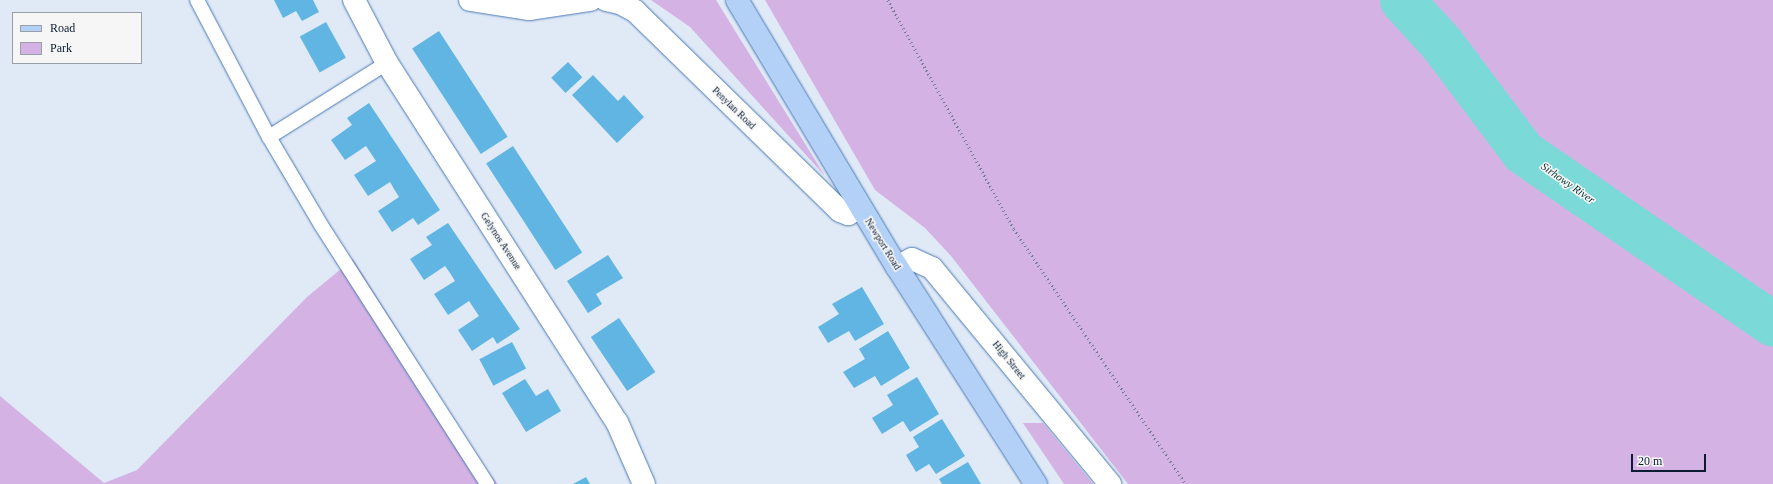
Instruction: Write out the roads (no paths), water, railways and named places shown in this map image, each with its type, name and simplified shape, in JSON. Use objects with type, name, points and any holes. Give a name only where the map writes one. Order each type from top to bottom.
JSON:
[{"type":"main road","name":"Newport Road","points":[[737,0],[897,267],[1036,484]]},
{"type":"street","name":"Gelynos Avenue","points":[[354,0],[387,63],[617,422],[644,484]]},
{"type":"street","points":[[470,0],[529,9],[590,0]]},
{"type":"street","name":"Penylan Road","points":[[606,0],[620,3],[635,11],[840,211],[848,214],[860,207]]},
{"type":"street","name":"High Street","points":[[897,267],[912,259],[932,268],[1110,484]]},
{"type":"lane","points":[[197,0],[269,137],[322,225],[487,484]]},
{"type":"lane","points":[[269,137],[387,63]]},
{"type":"waterway","name":"Sirhowy River","points":[[1402,0],[1442,44],[1523,152],[1773,324]]}]
